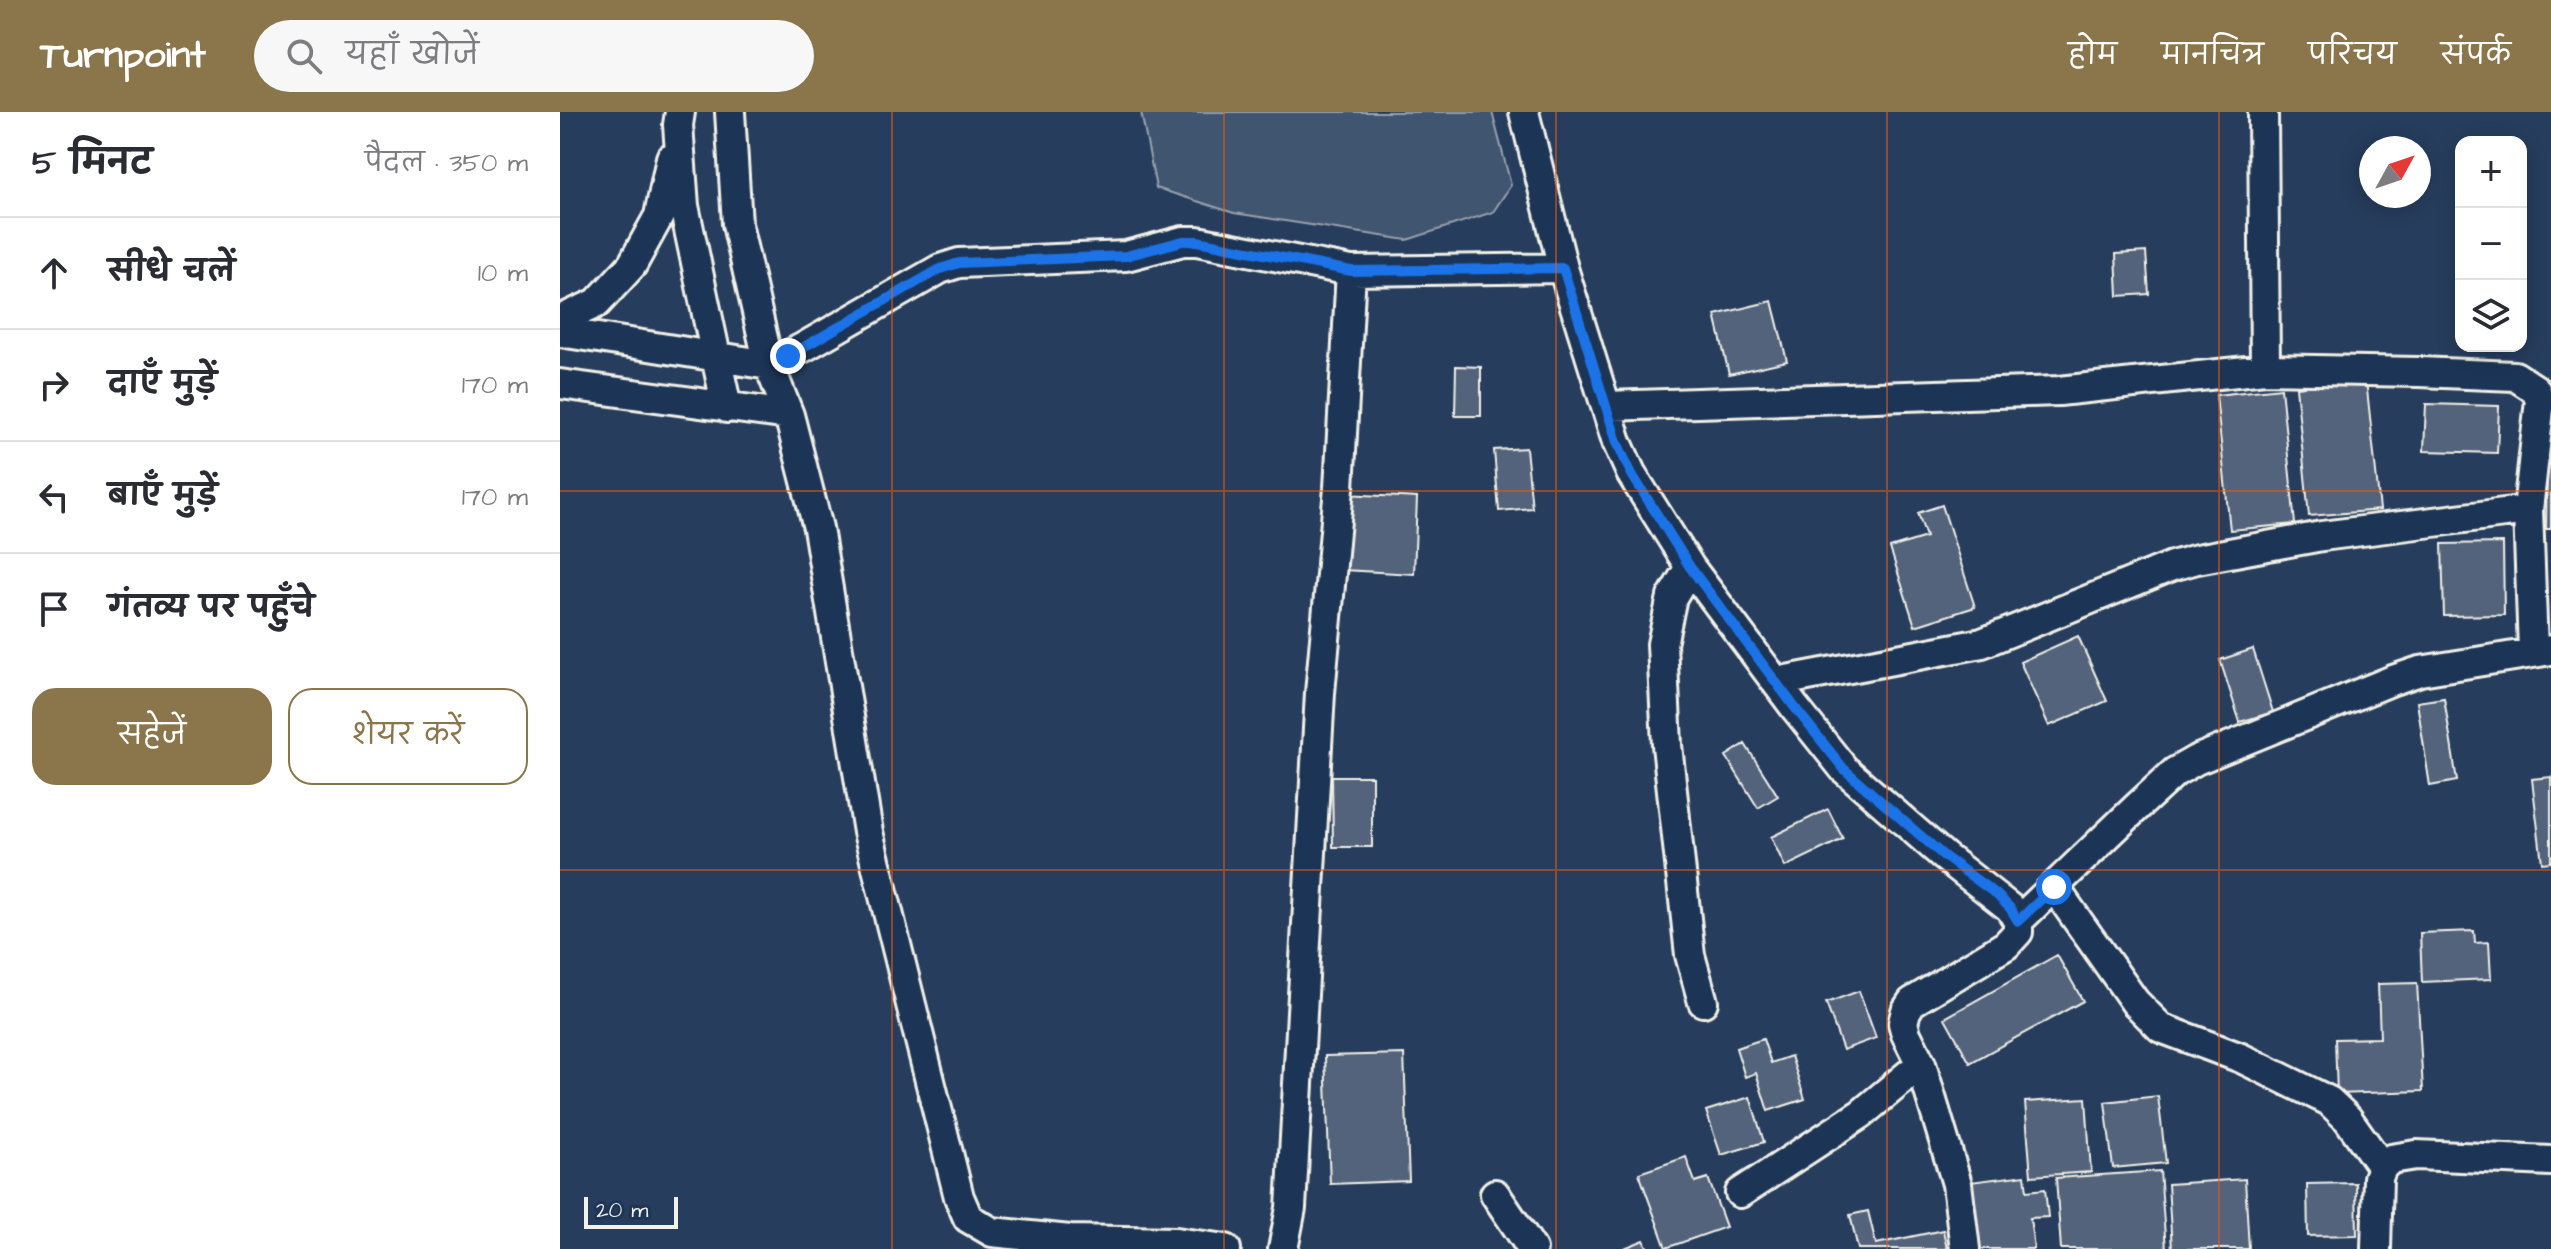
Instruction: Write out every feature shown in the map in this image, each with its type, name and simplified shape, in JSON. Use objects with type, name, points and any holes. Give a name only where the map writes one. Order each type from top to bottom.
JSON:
[{"type":"street","points":[[730,112],[737,224],[769,365],[789,415],[818,528],[868,832],[959,1197],[968,1218],[992,1232],[1070,1240],[1176,1242],[1226,1249]]},
{"type":"street","points":[[1524,112],[1563,268],[1617,442],[1631,473],[1690,567],[1844,769],[1945,857],[1996,894],[2018,921],[2018,932],[2006,945],[1912,1002],[1903,1023],[1921,1064],[1957,1184],[1965,1249]]},
{"type":"street","points":[[2263,112],[2265,369]]},
{"type":"street","points":[[560,320],[597,303],[632,265],[659,216],[679,118]]},
{"type":"street","points":[[679,118],[684,206],[727,408]]},
{"type":"street","points":[[560,332],[769,365],[940,269],[959,263],[1126,256],[1183,241],[1197,241],[1351,271],[1563,268]]},
{"type":"street","points":[[1283,1249],[1291,1208],[1320,693],[1339,488],[1351,271]]},
{"type":"street","points":[[1606,406],[2059,391],[2265,369],[2515,376],[2546,394],[2528,510],[2542,650],[2420,671],[2196,760],[2175,772],[2018,921]]},
{"type":"street","points":[[560,384],[789,415]]},
{"type":"street","points":[[1776,682],[1982,643],[2172,566],[2197,559],[2322,536],[2528,510]]},
{"type":"street","points":[[1690,567],[1672,597],[1662,644],[1667,745],[1689,943],[1703,1002]]},
{"type":"street","points":[[2054,887],[2149,1019],[2161,1028],[2241,1058],[2329,1101],[2348,1119],[2382,1167]]},
{"type":"street","points":[[1740,1193],[1861,1114],[1921,1064]]},
{"type":"street","points":[[2376,1249],[2378,1178],[2382,1167],[2391,1159],[2404,1156],[2551,1161]]},
{"type":"street","points":[[1495,1194],[1532,1249]]},
{"type":"shaded area","points":[[1141,112],[1492,112],[1511,185],[1493,212],[1407,240],[1234,213],[1156,188]]},
{"type":"building","points":[[2146,252],[2149,294],[2118,296],[2116,254]]},
{"type":"building","points":[[1772,301],[1787,361],[1729,374],[1715,315]]},
{"type":"building","points":[[1456,366],[1481,367],[1481,416],[1455,416]]},
{"type":"building","points":[[2366,380],[2380,510],[2309,516],[2296,387]]},
{"type":"building","points":[[2281,388],[2295,524],[2230,530],[2216,395]]},
{"type":"building","points":[[2426,404],[2499,406],[2497,453],[2424,451]]},
{"type":"building","points":[[1526,448],[1532,508],[1499,511],[1494,450]]},
{"type":"building","points":[[2547,463],[2551,463],[2551,529],[2546,529]]},
{"type":"building","points":[[1346,494],[1417,498],[1414,574],[1343,570]]},
{"type":"building","points":[[1942,505],[1975,607],[1915,626],[1890,548],[1926,537],[1918,513]]},
{"type":"building","points":[[2503,543],[2504,615],[2444,616],[2442,544]]},
{"type":"building","points":[[2078,636],[2107,701],[2049,726],[2020,662]]},
{"type":"building","points":[[2253,649],[2273,712],[2240,722],[2220,660]]},
{"type":"building","points":[[2444,698],[2457,781],[2430,786],[2417,702]]},
{"type":"building","points":[[1745,744],[1778,796],[1758,808],[1726,756]]},
{"type":"building","points":[[1332,776],[1372,776],[1372,847],[1333,847]]},
{"type":"building","points":[[2551,777],[2551,862],[2542,863],[2532,779]]},
{"type":"building","points":[[1828,809],[1843,839],[1785,867],[1771,837]]},
{"type":"building","points":[[2474,931],[2475,943],[2489,942],[2491,979],[2422,982],[2420,933]]},
{"type":"building","points":[[2057,955],[2083,1001],[1970,1063],[1945,1018]]},
{"type":"building","points":[[2417,983],[2423,1091],[2337,1094],[2335,1039],[2380,1038],[2378,984]]},
{"type":"building","points":[[1859,991],[1876,1038],[1843,1050],[1826,1003]]},
{"type":"building","points":[[1763,1039],[1771,1063],[1791,1056],[1805,1099],[1768,1111],[1756,1073],[1745,1077],[1736,1048]]},
{"type":"building","points":[[1404,1054],[1409,1181],[1330,1184],[1325,1056]]},
{"type":"building","points":[[2158,1096],[2166,1163],[2113,1168],[2105,1102]]},
{"type":"building","points":[[1750,1097],[1764,1142],[1721,1155],[1706,1111]]},
{"type":"building","points":[[2086,1098],[2091,1172],[2031,1176],[2025,1102]]},
{"type":"building","points":[[1686,1157],[1695,1182],[1708,1178],[1726,1227],[1666,1248],[1639,1173]]},
{"type":"building","points":[[2160,1171],[2166,1249],[2061,1249],[2056,1178]]},
{"type":"building","points":[[2025,1175],[2027,1191],[2045,1189],[2048,1217],[2030,1218],[2034,1249],[1977,1249],[1970,1182]]},
{"type":"building","points":[[2245,1179],[2249,1249],[2172,1249],[2168,1184]]},
{"type":"building","points":[[2356,1183],[2357,1235],[2308,1236],[2307,1184]]},
{"type":"building","points":[[1868,1211],[1876,1244],[1943,1230],[1947,1249],[1858,1249],[1850,1215]]},
{"type":"building","points":[[1644,1240],[1648,1249],[1622,1249]]},
{"type":"route","points":[[788,356],[940,269],[959,263],[1126,256],[1183,241],[1197,241],[1351,271],[1563,268],[1617,442],[1631,473],[1690,567],[1796,709],[1861,786],[1945,857],[1996,894],[2018,921],[2054,887]]}]
